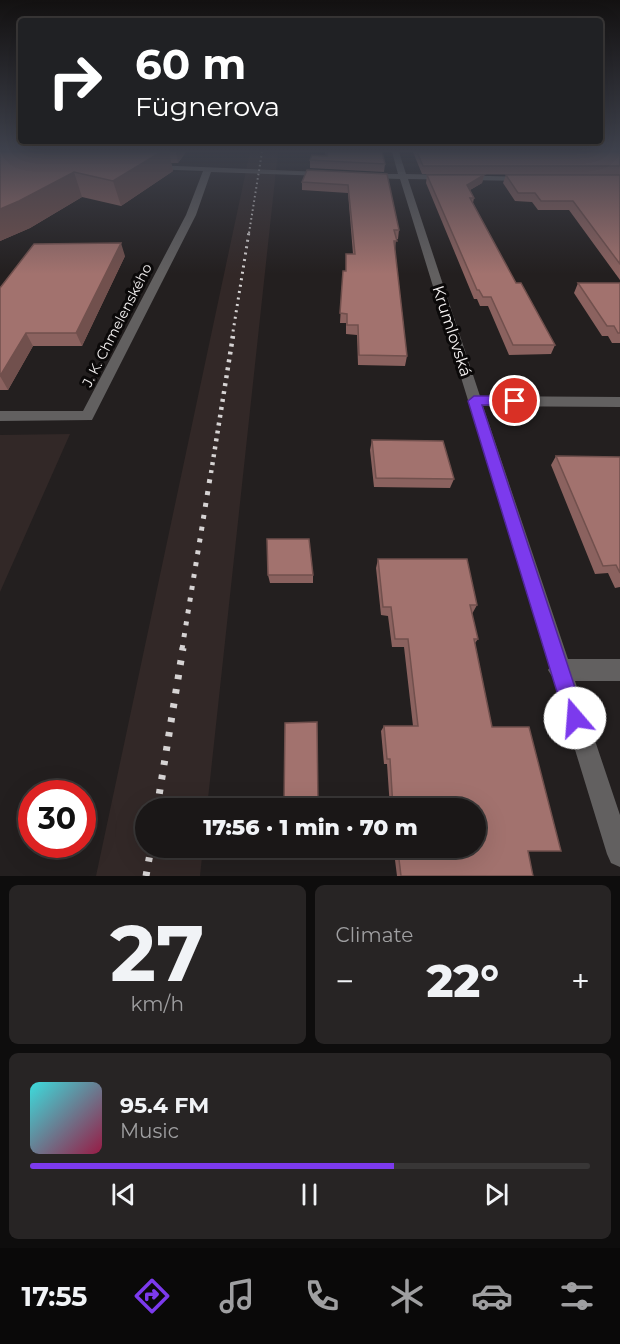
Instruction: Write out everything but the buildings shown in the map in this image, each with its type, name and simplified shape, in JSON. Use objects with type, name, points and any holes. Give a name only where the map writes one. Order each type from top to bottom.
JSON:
[{"type":"street","name":"J. K. Chmelenského","points":[[0,416],[87,416],[191,215],[199,193]]},
{"type":"street","name":"Krumlovská","points":[[409,193],[620,854]]},
{"type":"street","points":[[474,401],[620,402]]},
{"type":"street","points":[[560,670],[620,670]]},
{"type":"shaded area","points":[[241,193],[274,193],[208,798],[135,798],[135,858],[202,858],[200,876],[96,876]]},
{"type":"shaded area","points":[[70,434],[0,592],[0,435]]},
{"type":"railway","points":[[249,233],[255,193]]},
{"type":"railway","points":[[232,338],[249,232]]},
{"type":"railway","points":[[211,473],[233,336]]},
{"type":"railway","points":[[182,649],[211,472]]},
{"type":"railway","points":[[159,798],[183,648]]},
{"type":"railway","points":[[146,876],[149,858]]},
{"type":"route","points":[[515,401],[474,401],[575,718]]}]
